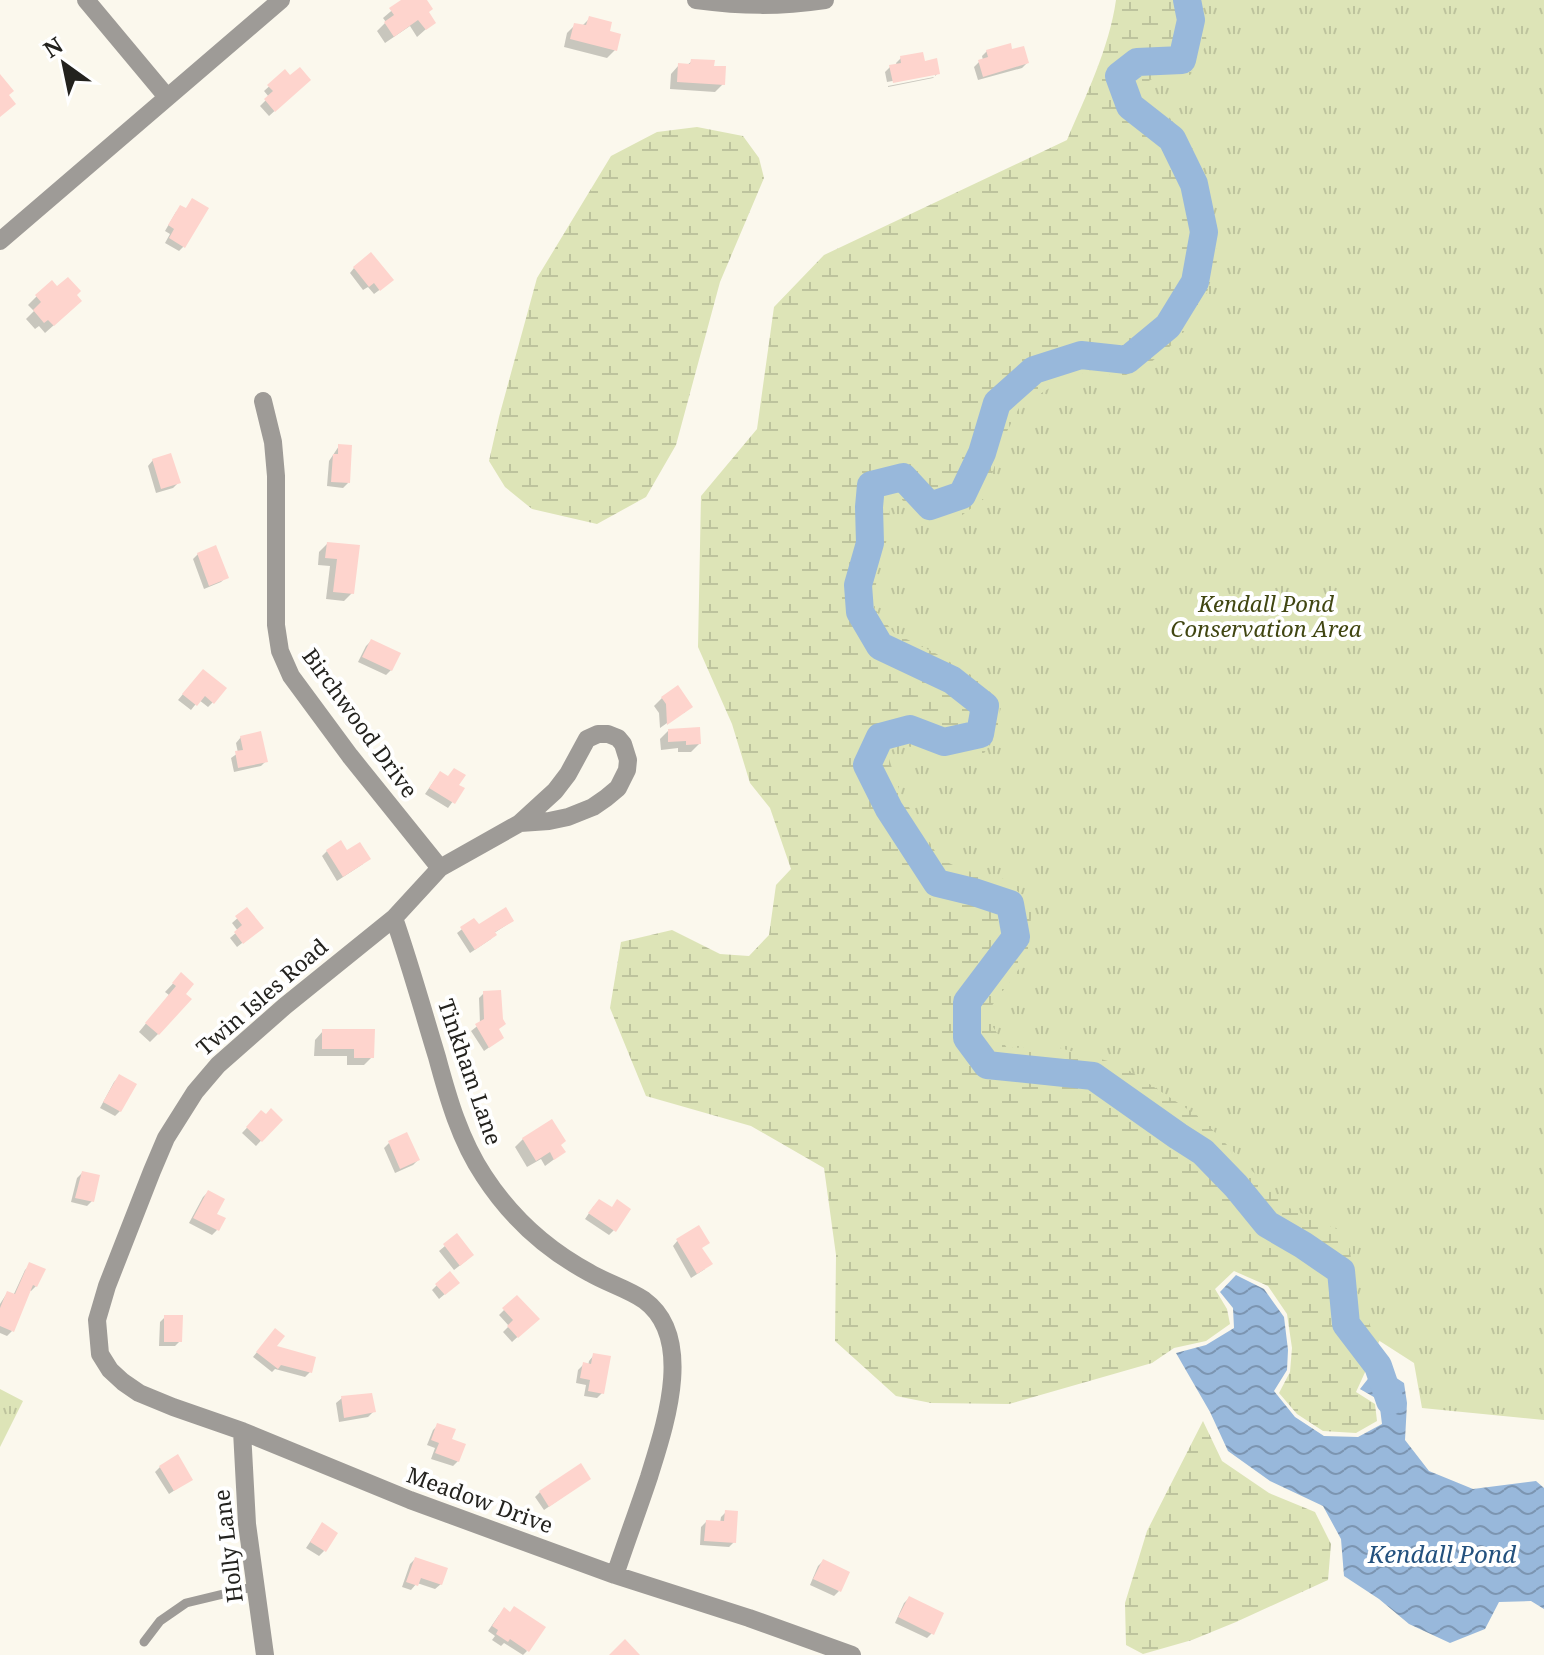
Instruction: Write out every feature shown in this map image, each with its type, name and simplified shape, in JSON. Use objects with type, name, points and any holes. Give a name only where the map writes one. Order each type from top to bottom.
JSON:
[{"type":"street","points":[[86,0],[167,97]]},
{"type":"street","points":[[0,241],[281,0]]},
{"type":"street","points":[[696,0],[786,6],[825,0]]},
{"type":"street","name":"Birchwood Drive","points":[[263,401],[273,442],[276,476],[276,625],[280,651],[291,676],[350,756],[440,868]]},
{"type":"street","name":"Twin Isles Road","points":[[105,1363],[100,1354],[97,1320],[107,1286],[166,1138],[195,1092],[218,1065],[251,1036],[394,918],[440,868],[520,823],[555,791],[587,739],[608,734],[623,744],[628,760],[627,770],[618,788],[606,798],[568,817],[520,823]]},
{"type":"street","name":"Tinkham Lane","points":[[394,918],[453,1113],[485,1177],[506,1206],[560,1255],[645,1300],[662,1319],[673,1362],[670,1398],[663,1433],[615,1575]]},
{"type":"street","name":"Meadow Drive","points":[[105,1363],[139,1393],[242,1431],[410,1500],[615,1575],[852,1655]]},
{"type":"street","name":"Holly Lane","points":[[242,1431],[247,1524],[265,1655]]},
{"type":"lane","points":[[144,1642],[160,1621],[186,1603],[256,1586]]},
{"type":"green space","points":[[1116,0],[1508,0],[1399,1298],[1356,1392],[1375,1404],[1377,1421],[1356,1433],[1323,1431],[1297,1414],[1279,1393],[1290,1372],[1292,1348],[1287,1314],[1268,1286],[1234,1271],[1215,1289],[1227,1309],[1230,1324],[1206,1341],[1174,1348],[1152,1363],[1009,1404],[931,1403],[896,1396],[835,1341],[836,1255],[824,1168],[751,1126],[646,1096],[610,1008],[621,942],[672,930],[720,954],[749,956],[769,935],[776,885],[791,869],[770,808],[750,783],[732,724],[698,647],[701,496],[757,429],[774,307],[824,255],[1067,140],[1102,54]]},
{"type":"green space","name":"Kendall Pond Conservation Area","points":[[1200,0],[1544,0],[1544,1420],[1422,1408],[1414,1363],[1375,1338],[1354,1284],[1348,1234],[1287,1207],[1201,1118],[1119,1064],[1056,1047],[1007,1048],[985,1015],[1027,958],[1032,908],[1008,880],[963,870],[939,858],[900,792],[887,753],[901,744],[940,756],[982,756],[999,732],[1000,702],[976,678],[894,633],[874,608],[877,574],[891,525],[888,502],[901,499],[924,519],[957,519],[985,498],[1002,441],[1020,406],[1058,383],[1090,370],[1122,377],[1150,363],[1180,338],[1206,295],[1218,258],[1211,201],[1197,155],[1170,118],[1149,105],[1137,88],[1157,76],[1190,75],[1207,43]]},
{"type":"green space","points":[[697,127],[743,136],[759,158],[764,178],[720,282],[676,445],[646,497],[597,524],[532,509],[505,487],[489,461],[537,278],[611,156],[657,132]]},
{"type":"green space","points":[[0,1389],[23,1401],[0,1447]]},
{"type":"green space","points":[[1203,1421],[1222,1461],[1269,1493],[1315,1512],[1331,1544],[1328,1580],[1192,1640],[1143,1654],[1126,1645],[1125,1603],[1147,1531]]},
{"type":"water","name":"Kendall Pond","points":[[1236,1275],[1264,1289],[1284,1317],[1287,1370],[1274,1391],[1295,1417],[1324,1436],[1358,1437],[1382,1424],[1379,1400],[1360,1389],[1378,1366],[1404,1383],[1407,1403],[1405,1440],[1429,1471],[1473,1489],[1536,1481],[1544,1488],[1544,1609],[1531,1601],[1499,1602],[1485,1629],[1450,1643],[1409,1624],[1344,1576],[1341,1539],[1323,1506],[1270,1481],[1228,1451],[1176,1353],[1206,1345],[1234,1328],[1233,1308],[1220,1292]]},
{"type":"building","points":[[401,0],[427,0],[433,9],[429,12],[436,23],[426,30],[418,20],[394,37],[384,22],[394,15],[389,8]]},
{"type":"building","points":[[589,16],[612,22],[610,31],[621,34],[617,51],[570,39],[574,23],[586,25]]},
{"type":"building","points":[[1011,43],[1012,49],[1024,46],[1029,63],[983,77],[978,60],[988,57],[986,50]]},
{"type":"building","points":[[923,52],[925,61],[937,58],[940,74],[893,83],[889,65],[901,63],[900,56]]},
{"type":"building","points":[[691,59],[715,60],[714,66],[726,66],[725,85],[677,82],[678,63],[690,64]]},
{"type":"building","points":[[300,67],[311,80],[275,112],[264,99],[273,91],[267,85],[285,69],[290,75]]},
{"type":"building","points":[[0,74],[14,91],[9,95],[16,104],[0,117]]},
{"type":"building","points":[[192,198],[209,208],[185,248],[169,238],[174,229],[168,225],[180,205],[186,208]]},
{"type":"building","points":[[371,252],[394,280],[380,291],[374,283],[369,287],[353,267]]},
{"type":"building","points":[[68,277],[81,291],[77,295],[82,301],[54,326],[48,320],[44,323],[33,310],[41,302],[35,295],[52,280],[57,286]]},
{"type":"building","points":[[338,444],[352,445],[350,483],[331,482],[333,454],[338,454]]},
{"type":"building","points":[[171,453],[181,483],[161,489],[152,459]]},
{"type":"building","points":[[327,542],[360,545],[354,594],[333,592],[337,559],[325,558]]},
{"type":"building","points":[[216,545],[229,578],[209,586],[197,553]]},
{"type":"building","points":[[371,639],[401,653],[392,671],[362,657]]},
{"type":"building","points":[[203,669],[227,688],[214,704],[205,696],[197,706],[182,694]]},
{"type":"building","points":[[678,685],[693,707],[667,725],[666,704],[661,697]]},
{"type":"building","points":[[700,727],[701,744],[668,742],[668,729]]},
{"type":"building","points":[[261,731],[268,762],[238,768],[235,751],[243,750],[240,736]]},
{"type":"building","points":[[454,768],[466,775],[459,785],[465,788],[455,804],[429,788],[440,771],[448,776]]},
{"type":"building","points":[[341,840],[347,850],[360,842],[371,859],[343,877],[326,850]]},
{"type":"building","points":[[247,907],[264,928],[243,944],[234,932],[242,925],[235,916]]},
{"type":"building","points":[[506,907],[514,921],[495,932],[497,935],[475,950],[460,927],[474,918],[479,924]]},
{"type":"building","points":[[181,972],[194,984],[186,994],[192,999],[159,1035],[145,1023],[176,986],[172,983]]},
{"type":"building","points":[[501,990],[506,1024],[499,1029],[504,1038],[489,1048],[475,1024],[484,1019],[483,991]]},
{"type":"building","points":[[322,1029],[375,1029],[374,1058],[354,1058],[354,1049],[322,1049]]},
{"type":"building","points":[[119,1074],[137,1084],[121,1112],[103,1102]]},
{"type":"building","points":[[271,1108],[283,1120],[262,1142],[246,1127],[261,1110],[266,1114]]},
{"type":"building","points":[[552,1119],[566,1141],[561,1145],[566,1152],[554,1160],[550,1152],[536,1161],[522,1138]]},
{"type":"building","points":[[407,1132],[420,1160],[400,1169],[388,1141]]},
{"type":"building","points":[[82,1171],[100,1175],[94,1202],[75,1198]]},
{"type":"building","points":[[208,1190],[225,1199],[217,1214],[226,1218],[219,1231],[193,1218]]},
{"type":"building","points":[[599,1199],[612,1207],[617,1199],[631,1209],[616,1232],[588,1213]]},
{"type":"building","points":[[699,1225],[710,1243],[702,1248],[713,1264],[697,1274],[676,1239]]},
{"type":"building","points":[[457,1233],[474,1255],[460,1266],[443,1244]]},
{"type":"building","points":[[29,1262],[46,1269],[37,1287],[33,1285],[14,1332],[0,1326],[0,1308],[7,1291],[15,1294]]},
{"type":"building","points":[[450,1271],[460,1283],[445,1295],[435,1284]]},
{"type":"building","points":[[517,1295],[540,1319],[518,1338],[507,1326],[513,1320],[502,1308]]},
{"type":"building","points":[[164,1315],[183,1315],[182,1342],[164,1342]]},
{"type":"building","points":[[275,1328],[285,1336],[277,1346],[316,1357],[312,1373],[281,1365],[278,1369],[256,1352]]},
{"type":"building","points":[[593,1353],[611,1356],[604,1394],[588,1391],[590,1380],[580,1378],[583,1362],[591,1364]]},
{"type":"building","points":[[372,1393],[376,1412],[344,1418],[341,1396]]},
{"type":"building","points":[[437,1423],[456,1429],[452,1439],[466,1444],[459,1462],[435,1453],[439,1443],[431,1440]]},
{"type":"building","points":[[178,1454],[193,1480],[174,1491],[159,1466]]},
{"type":"building","points":[[581,1463],[591,1479],[549,1507],[539,1491]]},
{"type":"building","points":[[725,1510],[738,1511],[736,1543],[704,1541],[706,1520],[724,1521]]},
{"type":"building","points":[[322,1522],[338,1533],[326,1552],[310,1542]]},
{"type":"building","points":[[415,1557],[448,1568],[442,1585],[421,1578],[418,1586],[406,1582]]},
{"type":"building","points":[[823,1559],[850,1572],[841,1592],[813,1579]]},
{"type":"building","points":[[909,1596],[944,1613],[934,1635],[898,1617]]},
{"type":"building","points":[[514,1606],[546,1627],[529,1652],[496,1634],[498,1630],[492,1626],[504,1607],[510,1612]]},
{"type":"building","points":[[625,1639],[640,1655],[609,1655]]},
{"type":"waterway","points":[[1187,0],[1191,20],[1182,60],[1137,62],[1119,76],[1130,106],[1172,139],[1194,184],[1204,232],[1195,282],[1168,326],[1127,360],[1081,355],[1034,370],[997,403],[982,453],[962,495],[930,506],[903,477],[871,485],[870,543],[858,585],[860,612],[880,646],[952,680],[985,706],[980,734],[944,742],[910,729],[880,737],[867,765],[889,809],[937,883],[1010,904],[1016,937],[967,1002],[967,1038],[987,1065],[1093,1076],[1203,1152],[1267,1224],[1341,1271],[1346,1324],[1378,1366],[1390,1401]]}]
